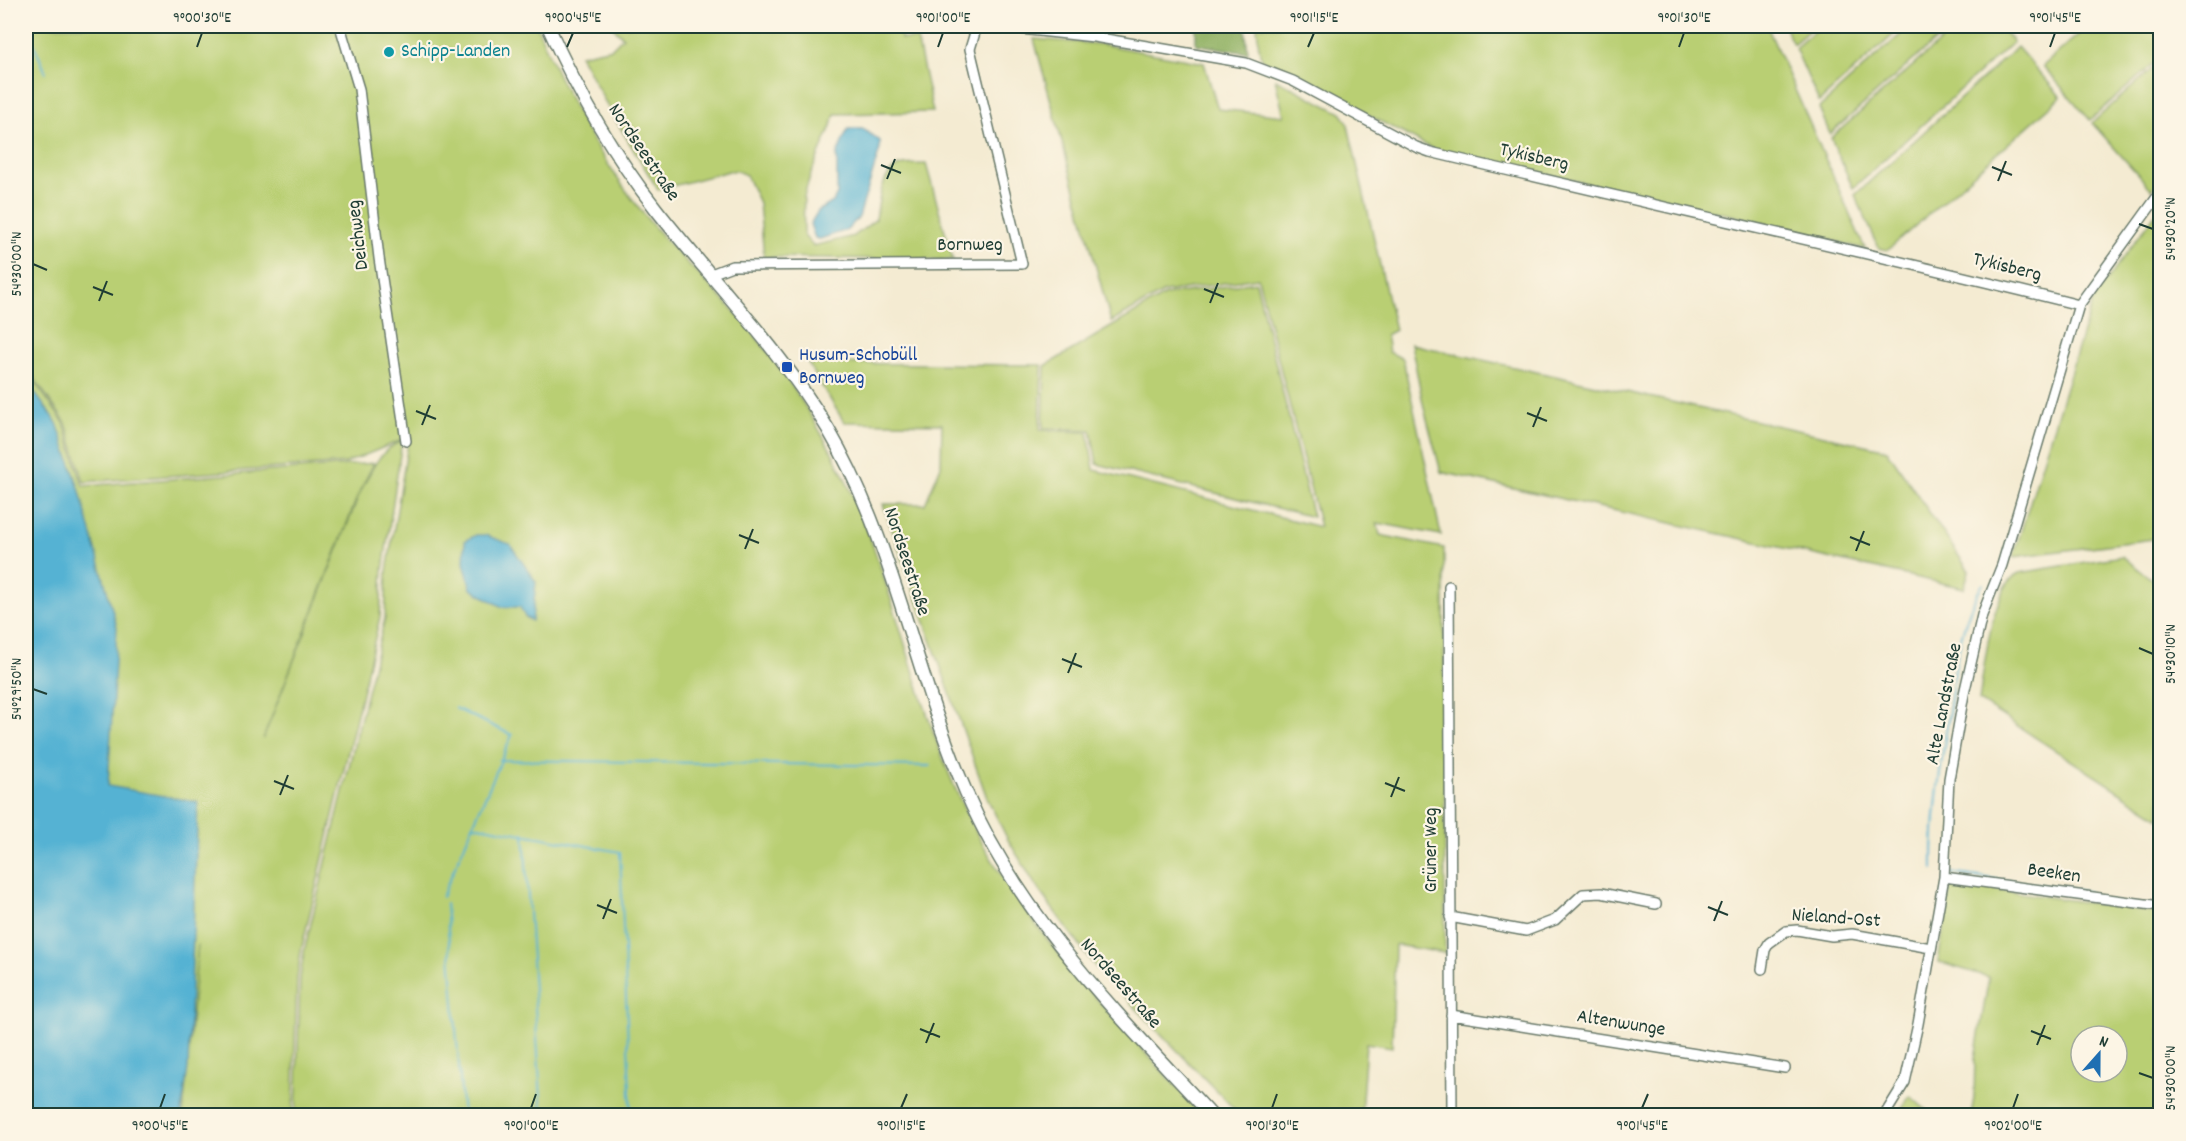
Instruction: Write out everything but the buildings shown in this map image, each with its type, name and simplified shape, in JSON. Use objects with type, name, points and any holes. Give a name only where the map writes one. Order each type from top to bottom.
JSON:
[{"type":"main road","name":"Nordseestraße","points":[[548,26],[574,81],[620,160],[656,209],[788,367],[828,429],[869,510],[939,729],[967,795],[1012,879],[1042,924],[1125,1022],[1212,1116]]},
{"type":"street","name":"Deichweg","points":[[340,26],[359,89],[381,270],[406,441]]},
{"type":"street","name":"Bornweg","points":[[711,274],[732,266],[1022,264],[970,49],[977,26]]},
{"type":"street","name":"Tykisberg","points":[[992,26],[1116,41],[1246,63],[1293,81],[1416,147],[1430,152],[1761,231],[1875,254],[2079,305]]},
{"type":"street","name":"Alte Landstraße","points":[[1884,1116],[1905,1082],[1944,877],[1949,779],[1964,694],[1982,615],[2002,565],[2079,305],[2160,193]]},
{"type":"street","name":"Grüner Weg","points":[[1449,586],[1452,1114],[1464,1116]]},
{"type":"street","name":"Beeken","points":[[1944,877],[2160,906]]},
{"type":"street","points":[[1450,917],[1526,931],[1556,920],[1584,894],[1601,893],[1656,904]]},
{"type":"street","name":"Nieland-Ost","points":[[1762,969],[1765,950],[1769,943],[1786,931],[1797,930],[1832,936],[1852,934],[1931,948]]},
{"type":"street","name":"Altenwunge","points":[[1451,1015],[1785,1068]]},
{"type":"green space","points":[[26,26],[537,26],[559,77],[584,125],[629,195],[657,231],[754,334],[785,375],[821,433],[844,476],[863,521],[880,566],[924,706],[959,797],[1008,885],[1068,965],[1202,1115],[296,1115],[300,978],[304,952],[385,618],[387,571],[409,437],[346,463],[84,482],[66,423],[29,371],[26,359]]},
{"type":"green space","points":[[612,26],[900,26],[901,39],[917,39],[933,112],[835,114],[806,188],[804,236],[813,246],[854,236],[876,219],[881,190],[891,171],[904,165],[926,164],[953,260],[764,257],[759,203],[746,175],[737,171],[729,171],[658,190],[609,109],[580,55],[612,48],[623,37]]},
{"type":"green space","points":[[1196,26],[1245,26],[1248,53],[1196,44]]},
{"type":"green space","points":[[1257,26],[1767,26],[1865,249],[1736,216],[1435,150],[1265,62],[1260,53]]},
{"type":"green space","points":[[1784,26],[1814,26],[1793,44]]},
{"type":"green space","points":[[1820,26],[1903,26],[1819,102],[1795,48]]},
{"type":"green space","points":[[1910,26],[1952,26],[1830,134],[1819,108]]},
{"type":"green space","points":[[1958,26],[1999,26],[2013,42],[1853,188],[1831,138]]},
{"type":"green space","points":[[2088,26],[2160,26],[2160,58],[2090,120],[2043,66]]},
{"type":"green space","points":[[1034,39],[1100,44],[1204,63],[1218,109],[1284,116],[1275,79],[1341,113],[1347,121],[1395,330],[1386,335],[1389,352],[1403,359],[1441,535],[1377,523],[1380,535],[1444,548],[1445,953],[1395,945],[1392,1047],[1366,1043],[1361,1115],[1240,1115],[1094,965],[1038,889],[1008,840],[987,798],[883,504],[925,504],[941,466],[942,424],[844,422],[808,363],[1042,365],[1040,430],[1088,432],[1094,470],[1320,527],[1258,278],[1164,292],[1111,322]]},
{"type":"green space","points":[[2017,47],[2061,97],[1888,250],[1879,248],[1855,195]]},
{"type":"green space","points":[[2160,62],[2160,178],[2152,190],[2092,123]]},
{"type":"green space","points":[[2160,208],[2160,538],[2013,557],[2094,297]]},
{"type":"green space","points":[[1256,282],[1313,517],[1097,464],[1091,430],[1043,428],[1045,366],[1165,295]]},
{"type":"green space","points":[[1411,344],[1887,450],[1969,571],[1964,588],[1441,472],[1424,408]]},
{"type":"green space","points":[[26,370],[64,423],[83,486],[374,463],[358,495],[263,739],[359,495],[381,456],[402,441],[383,570],[380,617],[301,951],[297,978],[293,1115],[183,1115],[198,944],[187,1067],[26,1115]]},
{"type":"green space","points":[[2122,556],[2160,586],[2160,818],[1979,701],[1986,651],[1995,611],[2009,581],[2019,573]]},
{"type":"green space","points":[[1951,883],[2160,913],[2160,1115],[1971,1115],[1974,1098],[1975,1058],[1989,977],[1938,962]]},
{"type":"green space","points":[[1910,1096],[1932,1115],[1897,1115]]},
{"type":"water","points":[[848,129],[863,129],[880,141],[880,149],[859,217],[847,230],[820,239],[815,238],[810,224],[818,211],[833,202],[837,194],[837,154]]},
{"type":"water","points":[[26,381],[57,423],[79,488],[117,627],[108,786],[198,802],[188,1068],[181,1115],[26,1115]]},
{"type":"water","points":[[476,535],[485,535],[510,544],[536,582],[532,621],[525,617],[520,607],[502,607],[471,589],[464,563],[465,541]]},
{"type":"waterway","points":[[26,26],[46,73]]},
{"type":"waterway","points":[[1933,869],[1938,791],[1956,663],[1968,614],[1983,584]]},
{"type":"waterway","points":[[442,897],[512,735],[455,708]]},
{"type":"waterway","points":[[499,760],[930,766]]},
{"type":"waterway","points":[[473,825],[620,852],[631,1116]]},
{"type":"waterway","points":[[524,833],[542,1116]]},
{"type":"waterway","points":[[1949,873],[2088,892]]},
{"type":"waterway","points":[[446,904],[463,1116]]},
{"type":"place","name":"Schipp-Landen","points":[[389,52]]},
{"type":"place","name":"Husum-Schobüll Bornweg","points":[[787,367]]}]
